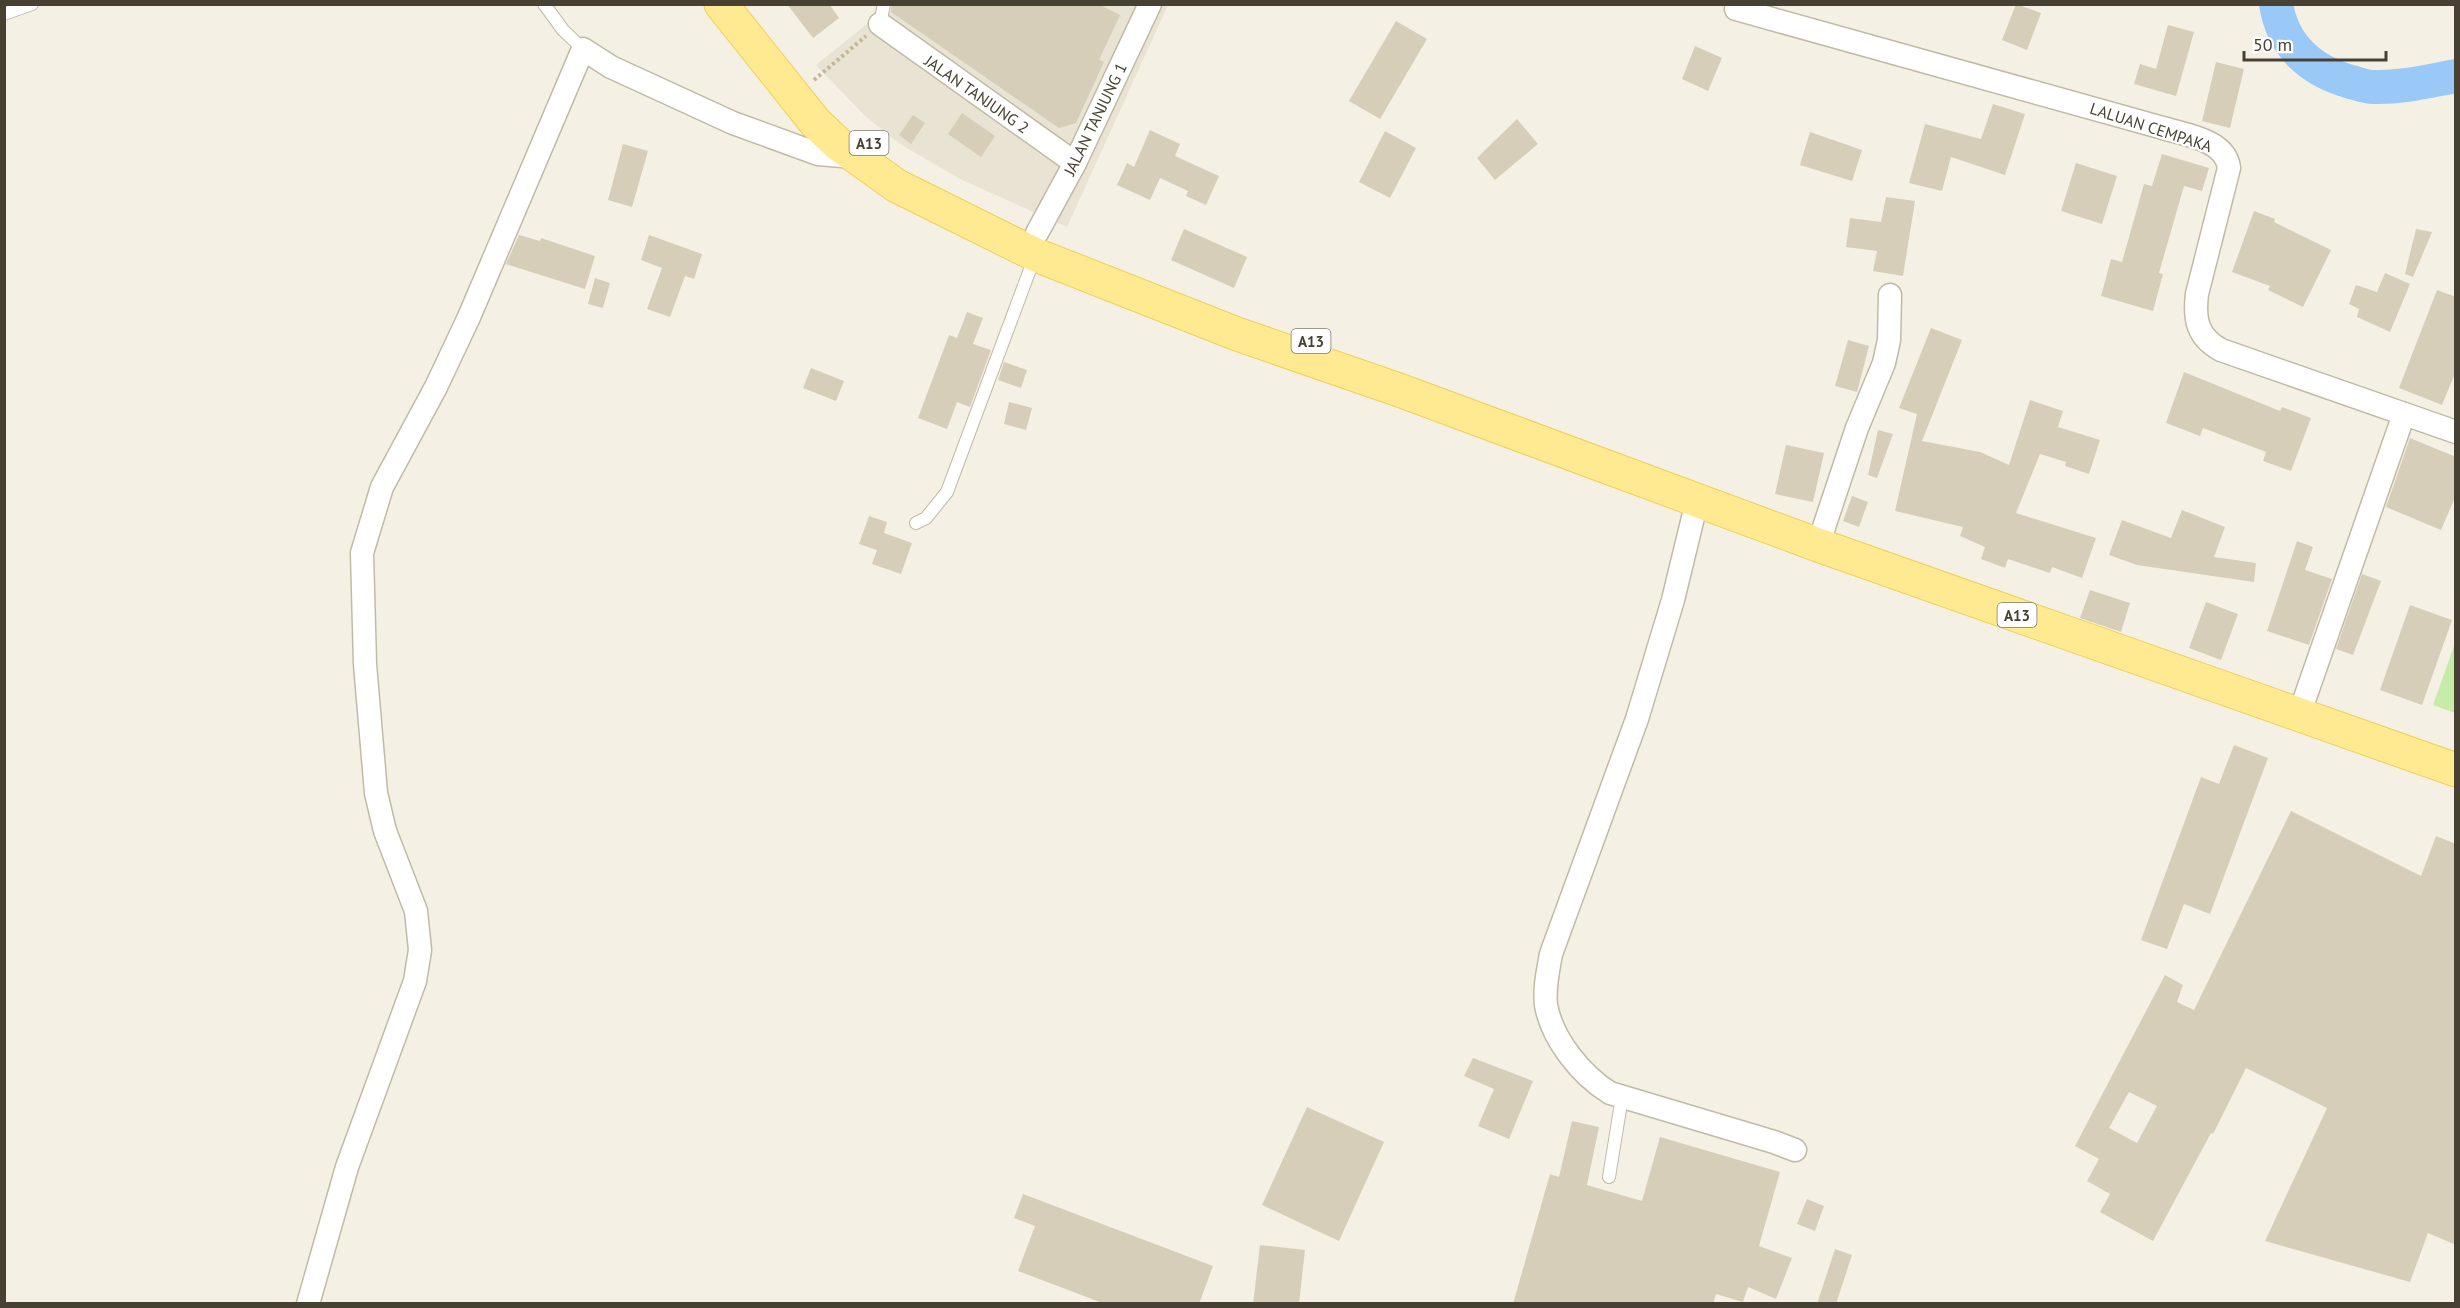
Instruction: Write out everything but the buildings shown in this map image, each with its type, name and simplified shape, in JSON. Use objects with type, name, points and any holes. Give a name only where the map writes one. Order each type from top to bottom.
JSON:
[{"type":"main road","name":"A13","points":[[721,4],[815,122],[855,157],[897,186],[987,232],[1037,244],[1491,413],[1580,457]]},
{"type":"main road","name":"A13","points":[[737,4],[809,84],[880,153],[934,186],[1055,252],[1092,277],[1237,333],[1696,501],[2456,770]]},
{"type":"street","name":"JALAN TANJUNG 1","points":[[1037,244],[1150,4]]},
{"type":"street","name":"LALUAN CEMPAKA","points":[[1736,9],[2163,128],[2218,148],[2228,160],[2229,168],[2197,294],[2195,310],[2201,335],[2209,344],[2221,350],[2456,432]]},
{"type":"street","name":"JALAN TANJUNG 2","points":[[882,14],[1075,163]]},
{"type":"street","points":[[308,1304],[347,1167],[415,981],[420,950],[416,911],[385,831],[376,793],[364,653],[362,553],[382,487],[436,387],[469,317],[583,50],[611,67],[733,123],[818,154],[855,157]]},
{"type":"street","points":[[1818,545],[1857,428],[1884,363],[1889,340],[1890,295]]},
{"type":"street","points":[[2299,715],[2404,414]]},
{"type":"street","points":[[1696,501],[1673,600],[1637,719],[1551,954],[1546,982],[1546,1006],[1569,1054],[1596,1085],[1622,1097],[1795,1150]]},
{"type":"lane","points":[[4,14],[32,4]]},
{"type":"lane","points":[[544,4],[563,30],[583,50]]},
{"type":"lane","points":[[916,523],[926,518],[947,492],[1037,244]]},
{"type":"lane","points":[[1609,1177],[1622,1097]]},
{"type":"path","points":[[809,84],[882,14]]},
{"type":"shaded area","points":[[876,5],[1168,5],[1067,227],[962,180],[900,144],[865,116],[816,65],[873,19]]},
{"type":"green space","points":[[2455,643],[2455,713],[2433,705]]},
{"type":"waterway","points":[[2276,4],[2285,33],[2292,45],[2312,64],[2337,77],[2365,86],[2383,87],[2415,84],[2456,76]]}]
